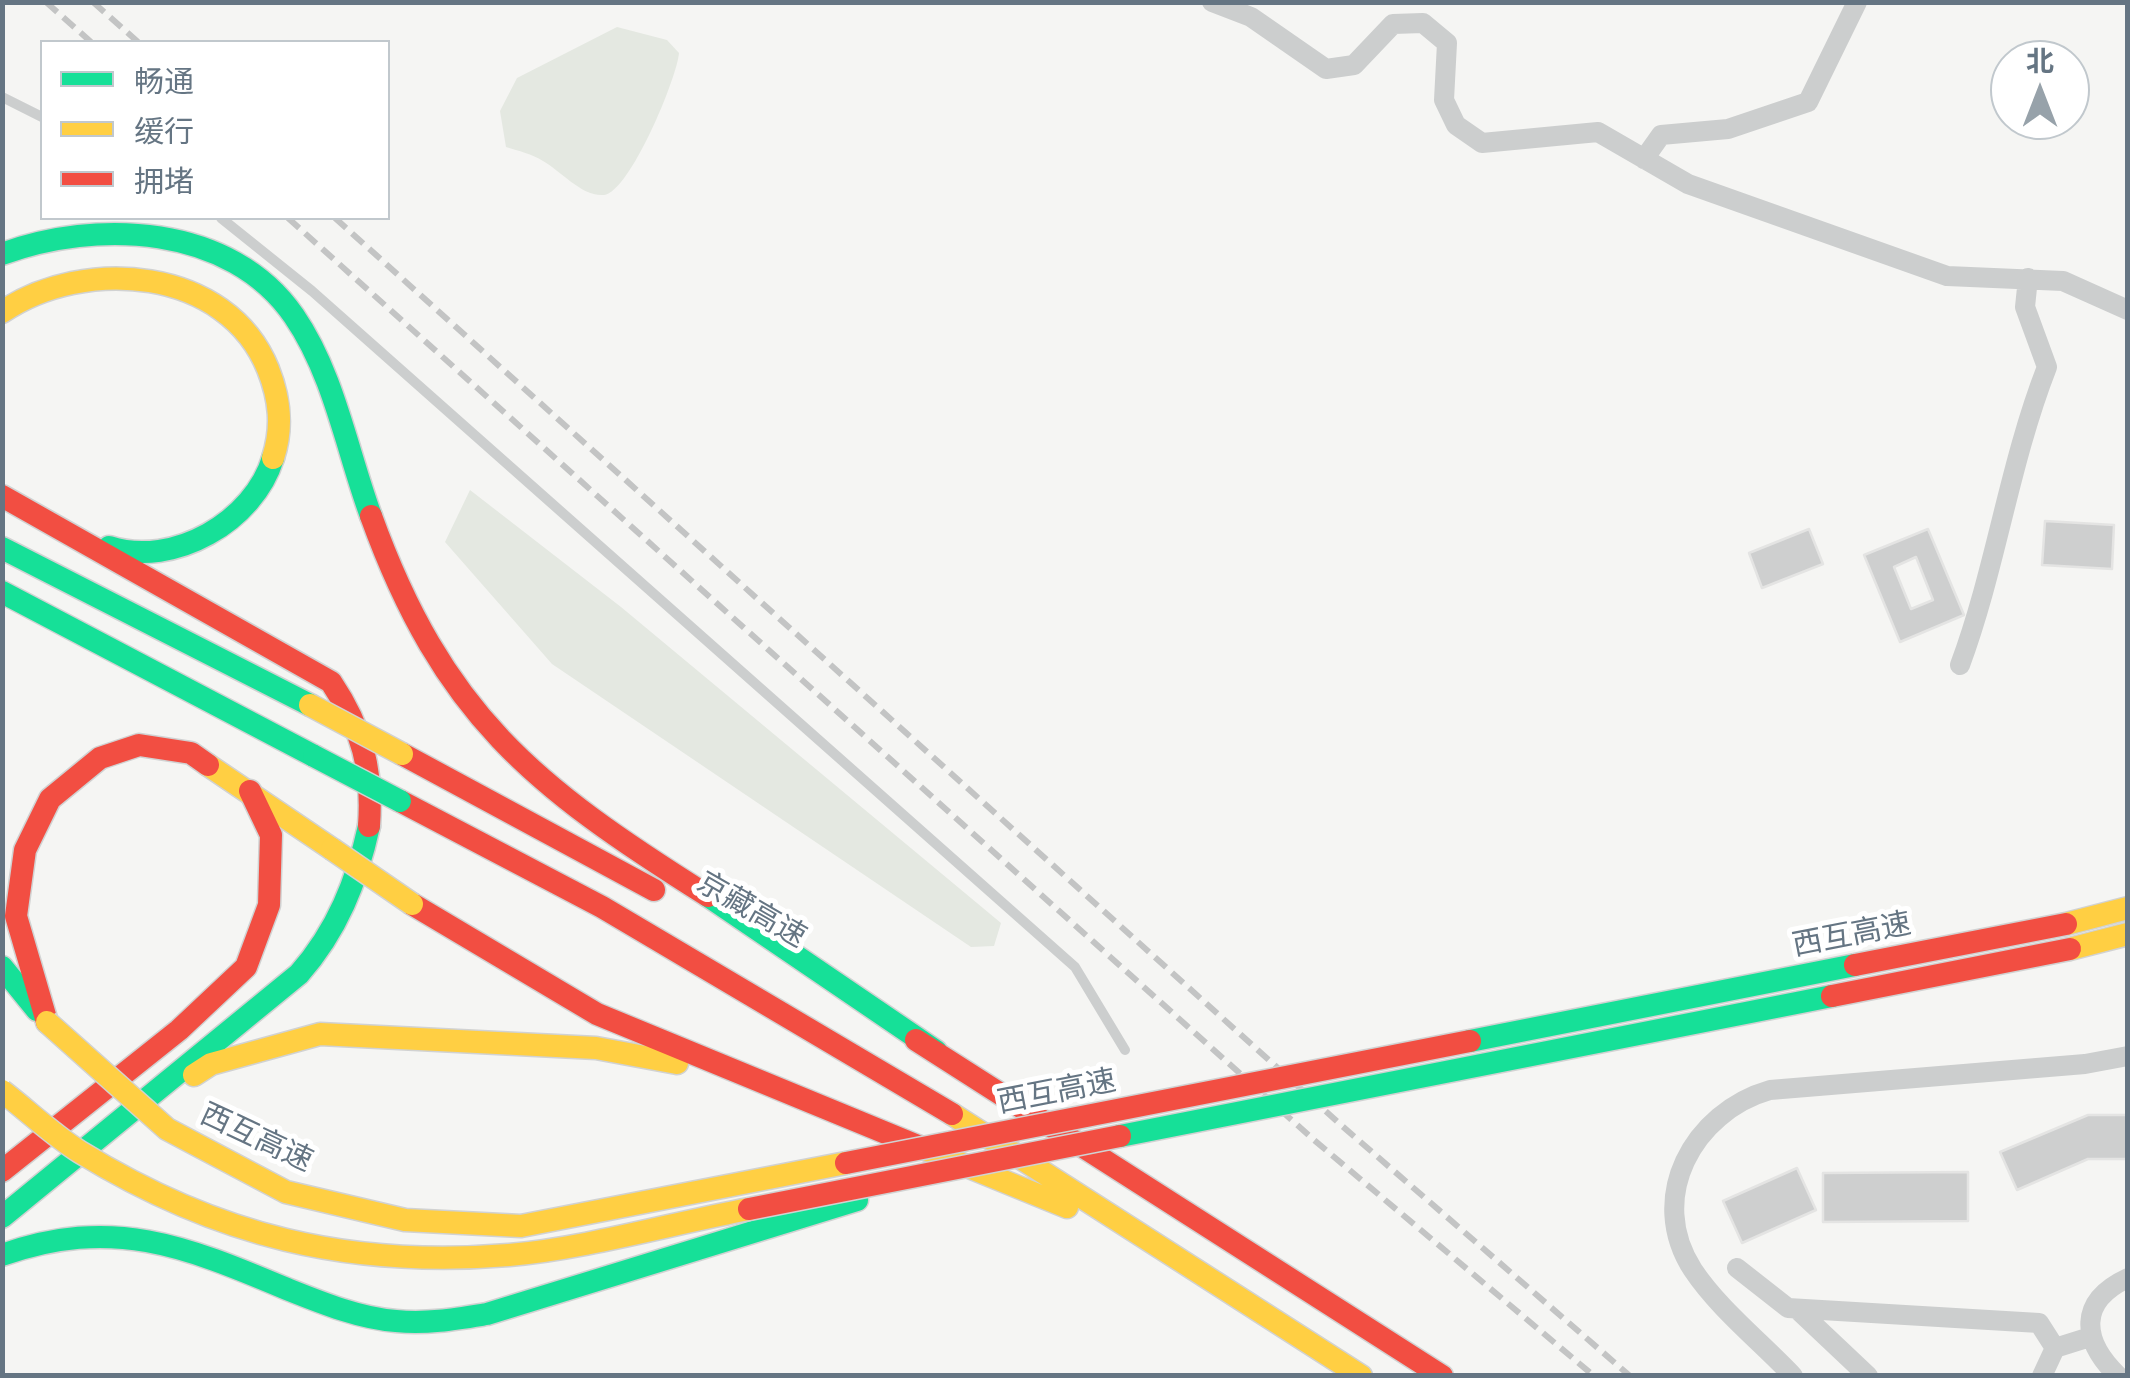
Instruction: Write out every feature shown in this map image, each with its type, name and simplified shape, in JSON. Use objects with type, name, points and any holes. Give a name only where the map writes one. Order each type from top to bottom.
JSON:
[{"type":"highway","points":[[2,254],[32,240],[113,231],[173,238],[233,264],[285,303],[322,373],[376,525],[434,658],[490,732],[554,795],[936,1051]]},
{"type":"highway","points":[[2,276],[75,259],[158,262],[240,301],[288,353]]},
{"type":"highway","points":[[2,312],[54,286],[110,277],[164,280],[212,298],[249,330],[274,371],[281,420],[272,471],[248,505],[210,535],[161,553],[128,554],[66,531]]},
{"type":"highway","points":[[308,400],[329,446],[376,525]]},
{"type":"highway","points":[[2,496],[331,682],[348,702],[358,726],[370,789],[366,847],[355,885],[307,965],[2,1217]]},
{"type":"highway","name":"京藏高速","points":[[2,548],[310,705],[620,870],[936,1051],[1442,1376]]},
{"type":"highway","points":[[2,592],[602,908],[913,1089],[1362,1376]]},
{"type":"highway","points":[[46,1022],[16,916],[25,850],[50,800],[100,758],[139,745],[191,753],[412,904],[596,1014],[1150,1240]]},
{"type":"highway","points":[[2,1171],[178,1030],[246,967],[269,905],[271,835],[250,790]]},
{"type":"highway","name":"西互高速","points":[[2,967],[46,1022],[167,1130],[286,1192],[405,1220],[521,1226],[2066,924],[2128,908]]},
{"type":"highway","name":"西互高速","points":[[934,1175],[2070,949],[2128,934]]},
{"type":"highway","points":[[109,1130],[211,1064],[320,1034],[596,1048],[720,1066]]},
{"type":"highway","points":[[2,1091],[79,1151],[204,1216],[289,1244],[398,1258],[512,1255],[934,1175]]},
{"type":"highway","points":[[2,1255],[72,1236],[143,1238],[189,1251],[361,1318],[410,1325],[449,1323],[934,1175]]},
{"type":"street","points":[[1212,2],[1251,17],[1326,69],[1354,65],[1393,24],[1423,22],[1446,43],[1444,100],[1450,113],[1456,125],[1482,143],[1598,132],[1688,184],[1946,276],[2064,281],[2128,310]]},
{"type":"street","points":[[1644,160],[1661,135],[1728,129],[1808,102],[1857,2]]},
{"type":"street","points":[[1960,666],[1978,616],[2024,428],[2047,367],[2025,307],[2028,278]]},
{"type":"street","points":[[1794,1376],[1702,1282],[1678,1234],[1678,1180],[1690,1148],[1711,1121],[1738,1102],[1770,1090],[2086,1064],[2128,1056]]},
{"type":"street","points":[[1736,1268],[1788,1308],[2039,1323],[2055,1348]]},
{"type":"street","points":[[2118,1376],[2090,1336],[2089,1320],[2096,1300],[2128,1278]]},
{"type":"street","points":[[1797,1308],[1868,1376]]},
{"type":"street","points":[[2042,1376],[2055,1348],[2090,1336]]},
{"type":"lane","points":[[2,97],[40,117]]},
{"type":"lane","points":[[224,220],[312,290],[1074,967],[1124,1050]]},
{"type":"shaded area","points":[[617,27],[667,40],[679,53],[661,108],[639,155],[615,189],[596,195],[539,159],[506,147],[500,111],[517,78]]},
{"type":"shaded area","points":[[470,490],[621,607],[1001,923],[994,946],[971,947],[552,664],[445,542]]},
{"type":"building","points":[[2045,521],[2114,525],[2112,569],[2042,565]]},
{"type":"building","points":[[1809,529],[1823,564],[1762,588],[1749,553]]},
{"type":"building","points":[[1928,529],[1964,615],[1900,642],[1864,555]],"holes":[[[1916,557],[1933,600],[1911,609],[1894,567]]]},
{"type":"building","points":[[2088,1115],[2128,1115],[2128,1159],[2088,1159],[2017,1190],[2000,1152]]},
{"type":"building","points":[[1797,1168],[1816,1210],[1742,1243],[1723,1201]]},
{"type":"building","points":[[1968,1172],[1968,1221],[1823,1222],[1823,1173]]},
{"type":"railway","points":[[46,2],[89,40]]},
{"type":"railway","points":[[93,2],[136,40]]},
{"type":"railway","points":[[290,220],[1314,1140],[1594,1376]]},
{"type":"railway","points":[[337,220],[1341,1125],[1630,1376]]},
{"type":"traffic: fast","points":[[2,254],[78,236],[160,237],[199,247],[235,263],[267,285],[294,316],[320,363],[371,516]]},
{"type":"traffic: fast","points":[[109,547],[159,551],[208,534],[248,501],[273,458]]},
{"type":"traffic: fast","points":[[2,548],[310,705]]},
{"type":"traffic: fast","points":[[2,592],[314,756]]},
{"type":"traffic: fast","points":[[314,756],[400,801]]},
{"type":"traffic: fast","points":[[2,1217],[299,974],[344,904],[369,826]]},
{"type":"traffic: fast","points":[[708,896],[936,1051]]},
{"type":"traffic: fast","points":[[1470,1041],[1855,965]]},
{"type":"traffic: fast","points":[[2,967],[37,1010]]},
{"type":"traffic: fast","points":[[1120,1136],[1832,996]]},
{"type":"traffic: fast","points":[[2,1255],[79,1238],[148,1241],[215,1260],[354,1313],[396,1321],[431,1321],[487,1314],[857,1200]]},
{"type":"traffic: slow","points":[[2,312],[35,294],[72,283],[111,279],[150,281],[187,291],[221,309],[248,335],[272,380],[279,424],[273,458]]},
{"type":"traffic: slow","points":[[310,705],[402,754]]},
{"type":"traffic: slow","points":[[208,765],[332,849]]},
{"type":"traffic: slow","points":[[332,849],[412,904]]},
{"type":"traffic: slow","points":[[2066,924],[2128,908]]},
{"type":"traffic: slow","points":[[2070,949],[2128,934]]},
{"type":"traffic: slow","points":[[47,1022],[167,1129],[286,1192],[405,1220],[521,1226],[846,1163]]},
{"type":"traffic: slow","points":[[194,1075],[211,1064],[320,1034],[596,1048],[677,1063]]},
{"type":"traffic: slow","points":[[2,1091],[80,1152],[131,1181],[234,1225],[339,1250],[450,1258],[509,1255],[598,1242],[749,1209]]},
{"type":"traffic: slow","points":[[952,1114],[1361,1376]]},
{"type":"traffic: slow","points":[[920,1147],[1067,1207]]},
{"type":"traffic: jam","points":[[2,496],[331,682],[351,716],[363,750],[369,786],[369,826]]},
{"type":"traffic: jam","points":[[371,516],[429,644],[463,695],[501,739],[543,780],[592,818],[708,896]]},
{"type":"traffic: jam","points":[[47,1022],[16,916],[25,850],[50,799],[100,758],[139,745],[191,753],[208,765]]},
{"type":"traffic: jam","points":[[402,754],[654,890]]},
{"type":"traffic: jam","points":[[2,1171],[179,1030],[246,967],[269,905],[271,835],[250,791]]},
{"type":"traffic: jam","points":[[400,801],[602,907],[952,1114]]},
{"type":"traffic: jam","points":[[412,904],[597,1014],[920,1147]]},
{"type":"traffic: jam","points":[[1855,965],[2066,924]]},
{"type":"traffic: jam","points":[[1832,996],[2070,949]]},
{"type":"traffic: jam","points":[[916,1040],[1442,1376]]},
{"type":"traffic: jam","points":[[846,1163],[1470,1041]]},
{"type":"traffic: jam","points":[[749,1209],[1120,1136]]}]
